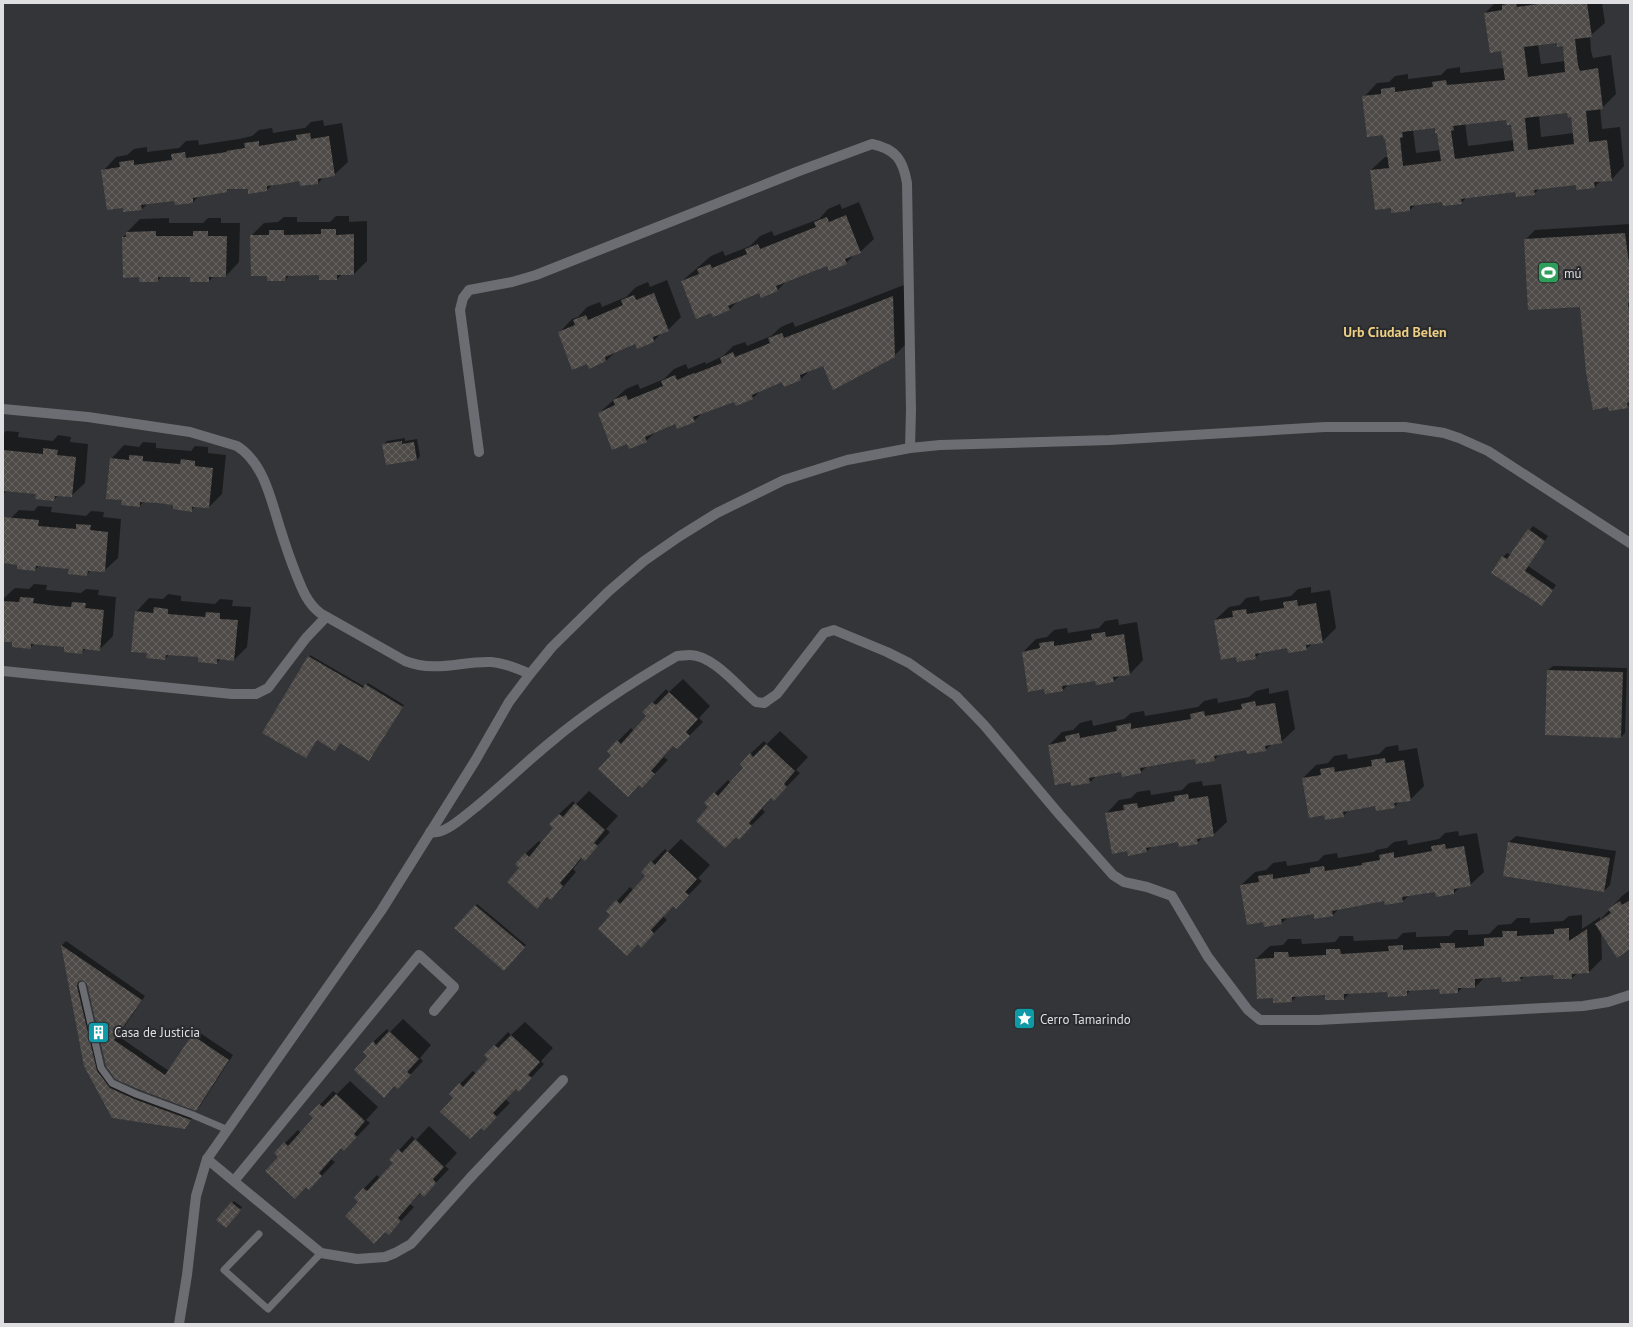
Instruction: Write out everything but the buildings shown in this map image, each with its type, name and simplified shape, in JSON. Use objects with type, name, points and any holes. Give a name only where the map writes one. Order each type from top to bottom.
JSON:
[{"type":"street","points":[[479,452],[460,310],[463,298],[469,290],[512,282],[536,274],[872,144],[880,146],[896,155],[904,168],[907,183],[911,410],[910,448]]},
{"type":"street","points":[[3,409],[88,417],[190,432],[231,443],[243,450],[253,460],[265,482],[287,550],[304,594],[314,608],[326,617],[405,661],[417,666],[431,667],[476,662],[492,662],[512,666],[530,674]]},
{"type":"street","points":[[179,1324],[187,1275],[196,1196],[207,1159],[381,911],[475,761],[509,702],[530,674],[576,622],[644,561],[680,536],[717,514],[784,480],[815,469],[847,460],[910,448],[963,444],[1110,440],[1325,427],[1406,427],[1425,429],[1459,438],[1488,451],[1630,543]]},
{"type":"street","points":[[3,671],[232,694],[256,694],[268,688],[306,638],[326,617]]},
{"type":"street","points":[[430,832],[435,834],[442,832],[463,818],[500,788],[552,741],[579,720],[677,656],[691,655],[714,664],[756,702],[764,703],[777,694],[824,633],[834,630],[887,652],[909,663],[956,696],[984,725],[1058,814],[1112,875],[1124,882],[1146,887],[1172,896],[1208,957],[1248,1010],[1260,1020],[1318,1020],[1583,1006],[1608,1002],[1630,995]]},
{"type":"street","points":[[234,1180],[419,955],[454,987],[434,1011]]},
{"type":"street","points":[[207,1159],[321,1253],[357,1259],[379,1258],[395,1253],[411,1244],[470,1178],[563,1080]]},
{"type":"lane","points":[[82,985],[101,1068],[112,1082],[136,1094],[193,1115],[228,1130]]},
{"type":"lane","points":[[259,1234],[224,1270],[268,1309],[321,1253]]},
{"type":"place","name":"mú","points":[[1548,273]]},
{"type":"place","name":"Cerro Tamarindo","points":[[1024,1019]]},
{"type":"place","name":"Casa de Justicia","points":[[99,1032]]},
{"type":"district","name":"Urb Ciudad Belen","points":[[1395,332]]}]
